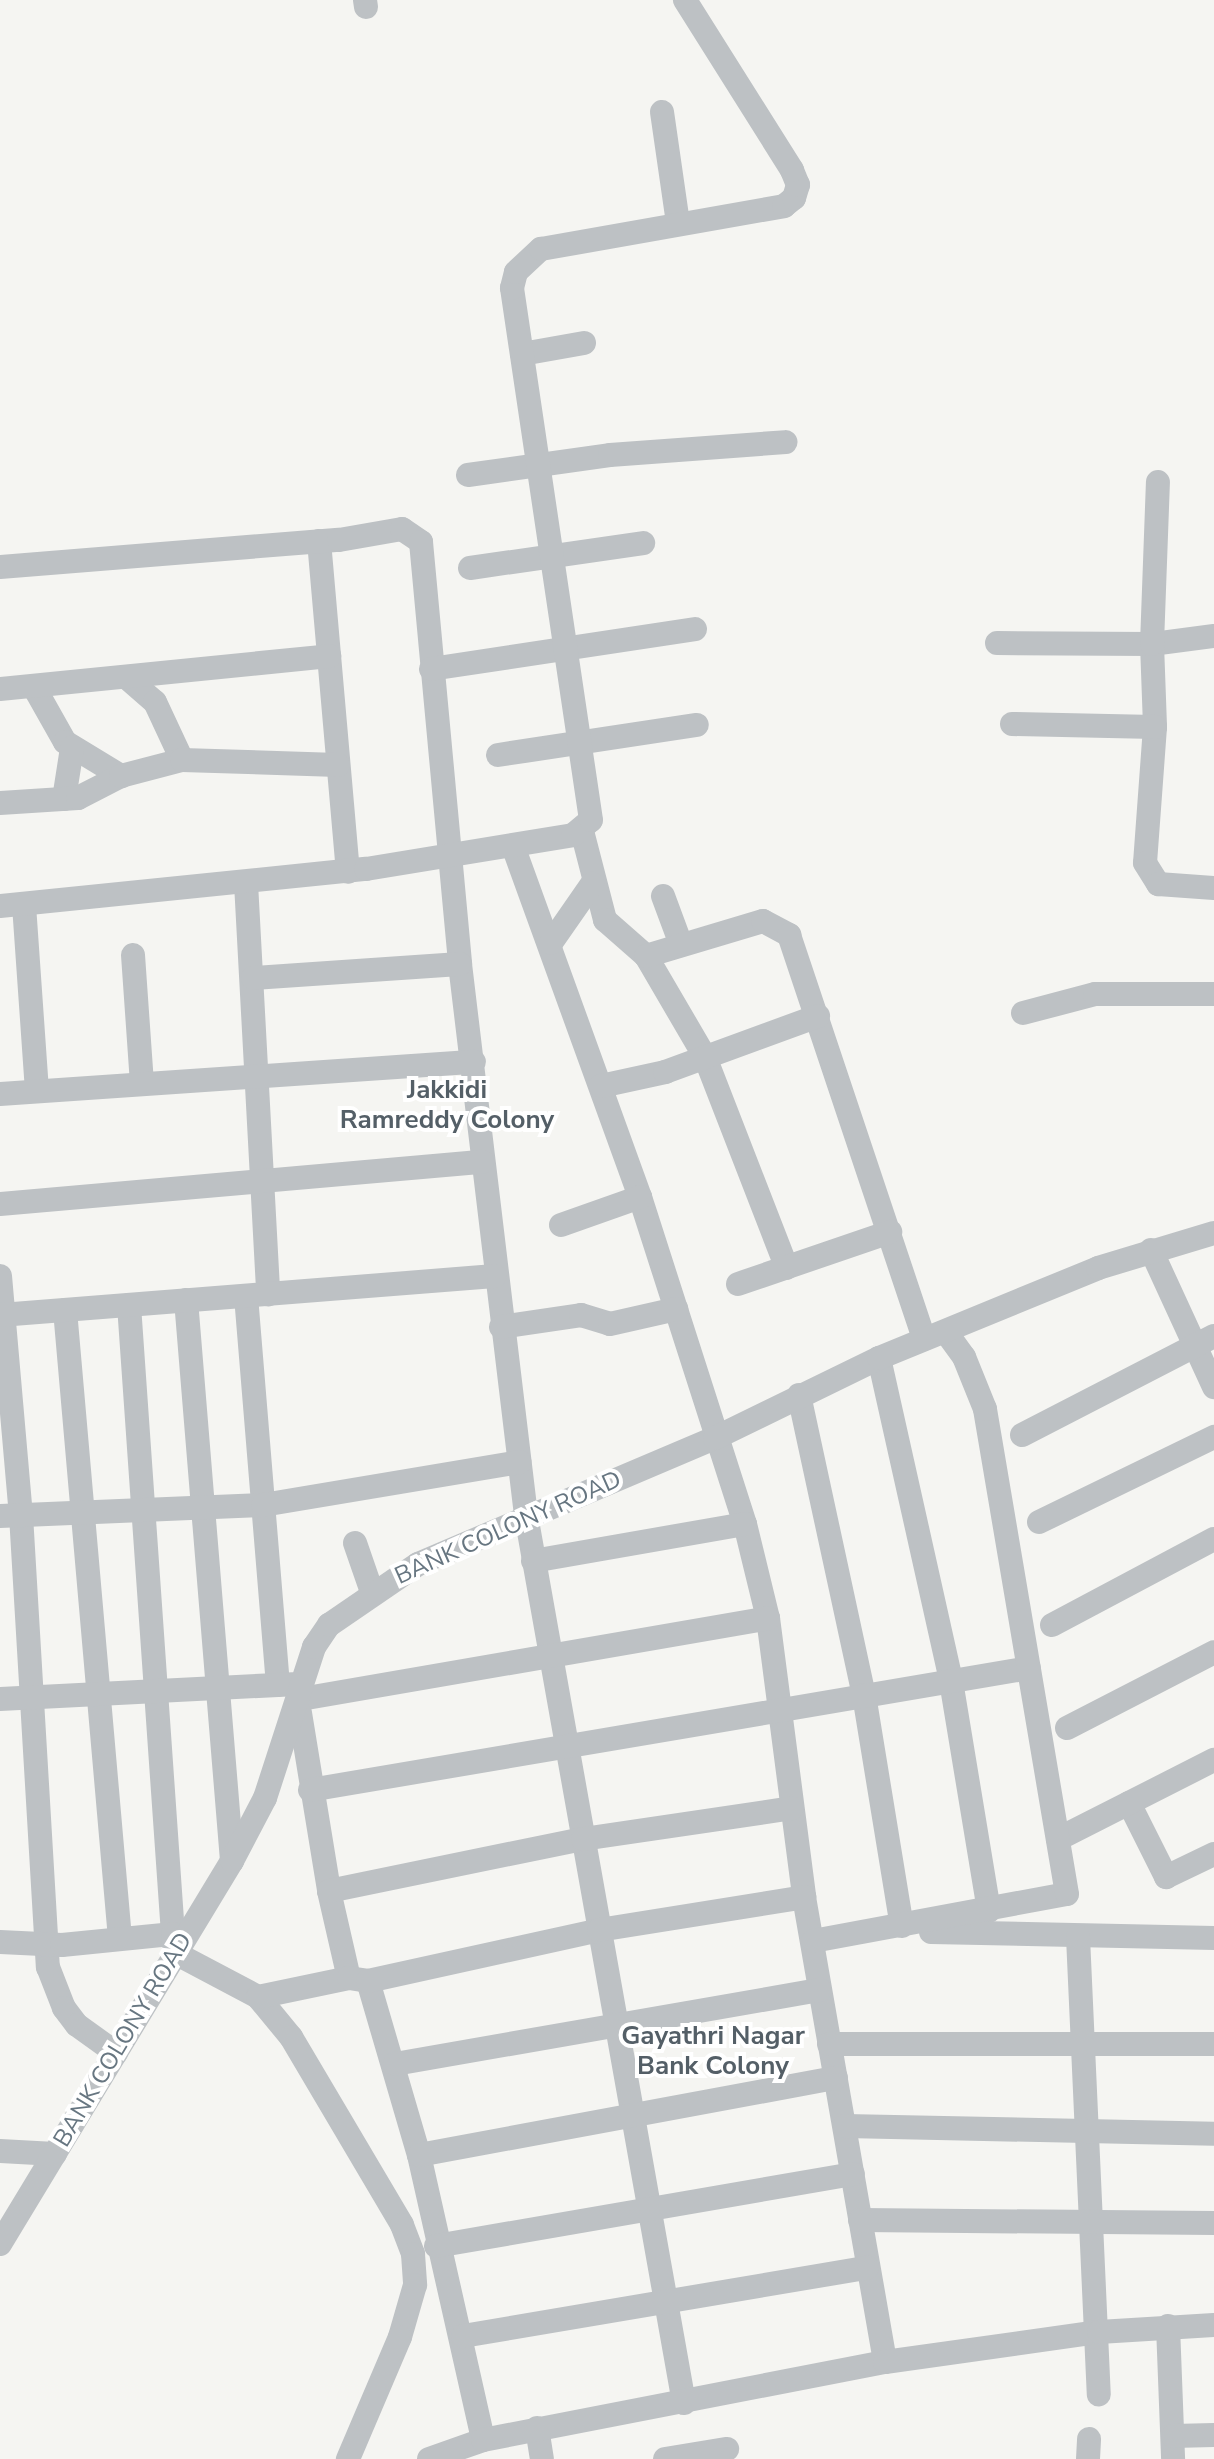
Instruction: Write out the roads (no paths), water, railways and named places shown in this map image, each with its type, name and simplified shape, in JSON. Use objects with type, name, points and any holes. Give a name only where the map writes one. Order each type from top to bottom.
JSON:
[{"type":"street","points":[[685,0],[798,185],[794,198],[784,206],[562,242],[525,260],[512,288],[564,649],[592,815],[582,831],[592,884],[605,920],[646,956],[705,1057],[787,1268]]},
{"type":"street","points":[[662,112],[678,223]]},
{"type":"street","points":[[522,354],[584,343]]},
{"type":"street","points":[[468,475],[610,455],[786,442]]},
{"type":"street","points":[[1158,482],[1152,644],[1155,727],[1147,872],[1164,886],[1214,888]]},
{"type":"street","points":[[0,567],[319,541],[402,529],[415,534],[423,552],[431,669],[460,964],[474,1062],[494,1276],[526,1515],[684,2403]]},
{"type":"street","points":[[319,541],[348,872]]},
{"type":"street","points":[[470,568],[643,543]]},
{"type":"street","points":[[431,669],[695,629]]},
{"type":"street","points":[[997,643],[1152,644],[1214,636]]},
{"type":"street","points":[[0,689],[329,656]]},
{"type":"street","points":[[126,677],[155,702],[182,760]]},
{"type":"street","points":[[34,687],[47,718],[72,748],[121,776]]},
{"type":"street","points":[[1012,724],[1155,727]]},
{"type":"street","points":[[498,755],[697,725]]},
{"type":"street","points":[[64,799],[72,748]]},
{"type":"street","points":[[0,803],[78,798],[121,776],[182,760],[338,765]]},
{"type":"street","points":[[37,1091],[12,906],[348,872],[513,846],[582,831]]},
{"type":"street","points":[[513,846],[551,943],[640,1197],[745,1524],[768,1618],[804,1897],[885,2362]]},
{"type":"street","points":[[246,883],[259,1075],[262,1181],[257,1295],[263,1505],[278,1685]]},
{"type":"street","points":[[551,943],[592,884]]},
{"type":"street","points":[[663,896],[680,942]]},
{"type":"street","points":[[646,956],[680,942],[771,921],[789,935],[890,1232],[935,1335],[976,1382],[985,1409],[1058,1839],[1067,1894],[989,1911],[813,1941]]},
{"type":"street","points":[[133,955],[142,1084]]},
{"type":"street","points":[[253,978],[460,964]]},
{"type":"street","points":[[1023,1013],[1095,994],[1214,994]]},
{"type":"street","points":[[601,1086],[705,1057],[818,1016]]},
{"type":"street","points":[[0,1094],[474,1062]]},
{"type":"street","points":[[0,1204],[482,1162]]},
{"type":"street","points":[[561,1225],[640,1197]]},
{"type":"street","points":[[738,1284],[890,1232]]},
{"type":"street","name":"BANK COLONY ROAD","points":[[0,2244],[116,2053],[174,1944],[232,1861],[265,1798],[318,1638],[372,1592],[418,1564],[526,1515],[715,1438],[879,1358],[1151,1250],[1214,1233]]},
{"type":"street","points":[[1151,1250],[1204,1341],[1214,1387]]},
{"type":"street","points":[[0,1276],[10,1515],[33,1697],[48,1967],[64,2008],[96,2044],[116,2053]]},
{"type":"street","points":[[3,1315],[494,1276]]},
{"type":"street","points":[[186,1300],[232,1861]]},
{"type":"street","points":[[129,1305],[159,1692],[174,1944]]},
{"type":"street","points":[[501,1327],[581,1315],[610,1324],[676,1309]]},
{"type":"street","points":[[65,1310],[96,1694],[120,1939]]},
{"type":"street","points":[[1022,1435],[1204,1341]]},
{"type":"street","points":[[879,1358],[951,1681],[989,1911]]},
{"type":"street","points":[[799,1395],[864,1695],[891,1928]]},
{"type":"street","points":[[1039,1522],[1214,1437]]},
{"type":"street","points":[[10,1515],[263,1505],[519,1462]]},
{"type":"street","points":[[533,1561],[745,1524]]},
{"type":"street","points":[[1052,1625],[1214,1539]]},
{"type":"street","points":[[355,1543],[372,1592]]},
{"type":"street","points":[[0,1699],[278,1685],[301,1696],[768,1618]]},
{"type":"street","points":[[1067,1728],[1214,1652]]},
{"type":"street","points":[[310,1790],[1029,1668]]},
{"type":"street","points":[[301,1696],[310,1790],[329,1891],[358,1979],[395,2064],[419,2155],[436,2246],[463,2336],[483,2440]]},
{"type":"street","points":[[1058,1839],[1214,1760]]},
{"type":"street","points":[[1129,1803],[1166,1877],[1214,1854]]},
{"type":"street","points":[[329,1891],[583,1839],[792,1808]]},
{"type":"street","points":[[258,1997],[599,1930],[804,1897]]},
{"type":"street","points":[[891,1928],[1078,1937],[1214,1938]]},
{"type":"street","points":[[1078,1937],[1099,2332],[1099,2395]]},
{"type":"street","points":[[0,1942],[48,1945],[120,1939],[174,1944],[258,1997],[291,2037],[402,2225],[413,2254],[415,2285],[400,2337],[348,2459]]},
{"type":"street","points":[[395,2064],[820,1990]]},
{"type":"street","points":[[829,2044],[1214,2044]]},
{"type":"street","points":[[419,2155],[836,2078]]},
{"type":"street","points":[[845,2126],[1214,2134]]},
{"type":"street","points":[[0,2151],[55,2154]]},
{"type":"street","points":[[436,2246],[853,2174]]},
{"type":"street","points":[[860,2220],[1214,2223]]},
{"type":"street","points":[[463,2336],[867,2268]]},
{"type":"street","points":[[429,2459],[483,2440],[537,2428],[684,2403],[885,2362],[1099,2332],[1214,2325]]},
{"type":"street","points":[[1168,2326],[1173,2447],[1214,2435]]},
{"type":"street","points":[[537,2428],[542,2459]]},
{"type":"street","points":[[665,2459],[727,2449]]},
{"type":"district","name":"Jakkidi Ramreddy Colony","points":[[447,1105]]},
{"type":"district","name":"Gayathri Nagar Bank Colony","points":[[713,2051]]}]
